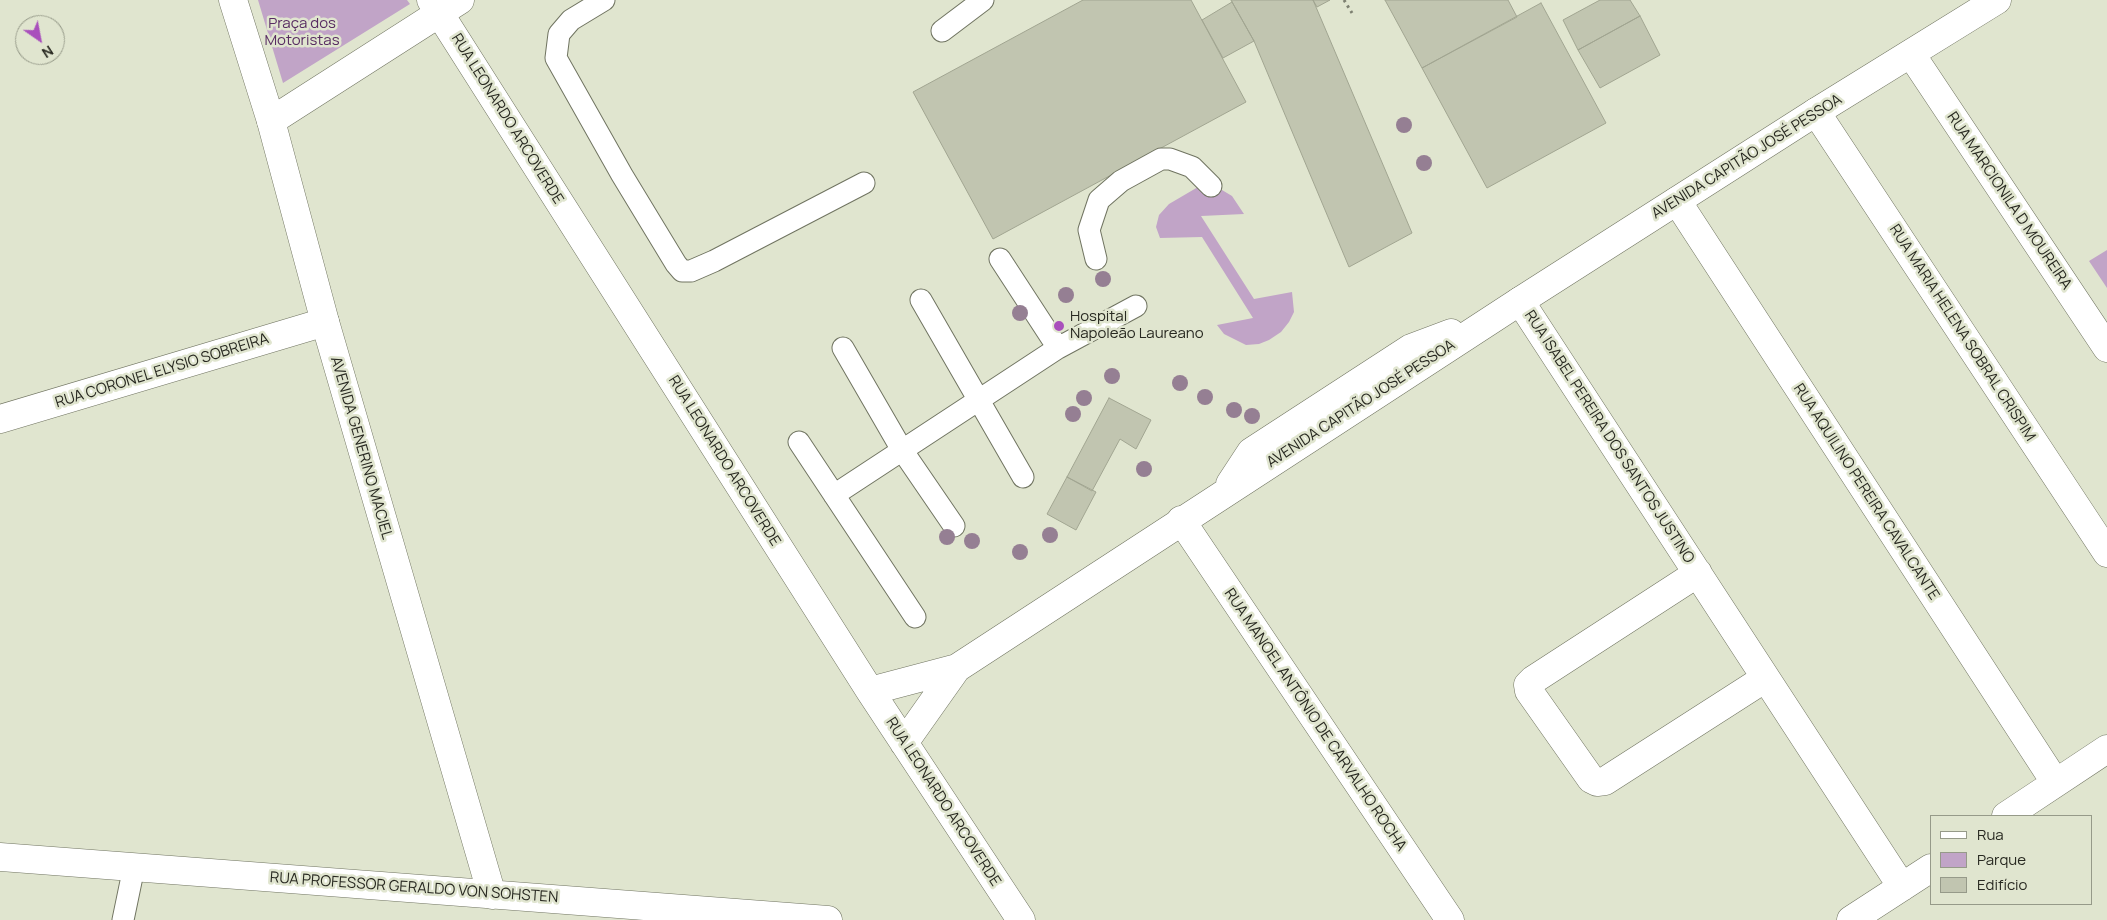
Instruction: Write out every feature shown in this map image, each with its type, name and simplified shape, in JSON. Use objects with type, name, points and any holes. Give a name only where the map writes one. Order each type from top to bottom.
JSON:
[{"type":"street","name":"AVENIDA GENERINO MACIEL","points":[[233,0],[271,121],[325,322],[492,895]]},
{"type":"street","name":"AVENIDA CAPITÃO JOSÉ PESSOA","points":[[870,691],[957,668],[1223,493],[1251,452],[1404,353],[1426,341],[1510,309],[1816,112],[1997,0]]},
{"type":"street","points":[[271,121],[443,4]]},
{"type":"street","name":"RUA LEONARDO ARCOVERDE","points":[[443,4],[870,691],[1020,920]]},
{"type":"street","name":"RUA MARCIONILA D MOUREIRA","points":[[1911,54],[2107,348]]},
{"type":"street","name":"RUA MARIA HELENA SOBRAL CRISPIM","points":[[1816,112],[2107,553]]},
{"type":"street","name":"RUA AQUILINO PEREIRA CAVALCANTE","points":[[1677,201],[2055,782]]},
{"type":"street","name":"RUA ISABEL PEREIRA DOS SANTOS JUSTINO","points":[[1510,309],[1698,573],[1764,679],[1902,887]]},
{"type":"street","name":"RUA CORONEL ELYSIO SOBREIRA","points":[[0,419],[325,322]]},
{"type":"street","name":"RUA MANOEL ANTÔNIO DE CARVALHO ROCHA","points":[[1181,520],[1450,920]]},
{"type":"street","name":"RUA ISABEL PEREIRA DOS SANTOS JUSTINO","points":[[1698,573],[1533,680],[1528,685],[1529,691],[1591,779],[1597,782],[1605,781],[1764,679]]},
{"type":"street","name":"AVENIDA CAPITÃO JOSÉ PESSOA","points":[[904,743],[957,668]]},
{"type":"street","points":[[2007,815],[2107,749]]},
{"type":"street","name":"RUA PROFESSOR GERALDO VON SOHSTEN","points":[[0,857],[828,920]]},
{"type":"street","points":[[1851,920],[1930,869]]},
{"type":"lane","points":[[604,0],[571,20],[559,34],[556,58],[642,208],[676,264],[682,270],[692,271],[714,261],[864,183]]},
{"type":"lane","points":[[942,31],[983,0]]},
{"type":"lane","points":[[1096,259],[1089,230],[1099,200],[1121,181],[1161,159],[1170,159],[1192,167],[1211,186]]},
{"type":"lane","points":[[1000,259],[1058,348]]},
{"type":"lane","points":[[921,300],[1023,478]]},
{"type":"lane","points":[[834,495],[1058,348],[1136,306]]},
{"type":"lane","points":[[843,348],[902,450],[954,526]]},
{"type":"lane","points":[[799,442],[915,617]]},
{"type":"lane","points":[[123,920],[134,867]]},
{"type":"path","points":[[1344,0],[1352,13]]},
{"type":"green space","name":"Praça dos Motoristas","points":[[258,0],[407,0],[410,4],[283,83]]},
{"type":"green space","points":[[1198,187],[1217,187],[1232,196],[1244,214],[1201,216],[1254,299],[1292,292],[1294,312],[1281,332],[1269,340],[1259,344],[1246,345],[1224,334],[1217,325],[1253,318],[1202,237],[1160,238],[1156,227],[1159,215],[1169,204]]},
{"type":"green space","points":[[2107,250],[2107,288],[2089,261]]},
{"type":"building","points":[[1083,0],[1191,0],[1246,102],[993,239],[913,92]]},
{"type":"building","points":[[1231,0],[1313,0],[1412,233],[1349,267],[1254,41]]},
{"type":"building","points":[[1313,0],[1330,0],[1317,7]]},
{"type":"building","points":[[1385,0],[1508,0],[1517,17],[1422,68]]},
{"type":"building","points":[[1600,0],[1630,0],[1640,16],[1578,50],[1563,20]]},
{"type":"building","points":[[1232,2],[1254,41],[1223,58],[1202,20]]},
{"type":"building","points":[[1541,3],[1606,123],[1487,188],[1422,68]]},
{"type":"building","points":[[1640,16],[1660,55],[1600,88],[1578,50]]},
{"type":"building","points":[[1109,398],[1151,420],[1136,449],[1120,439],[1092,491],[1067,477]]},
{"type":"building","points":[[1067,477],[1096,492],[1076,530],[1047,514]]},
{"type":"place","name":"Hospital Napoleão Laureano","points":[[1059,326]]}]
